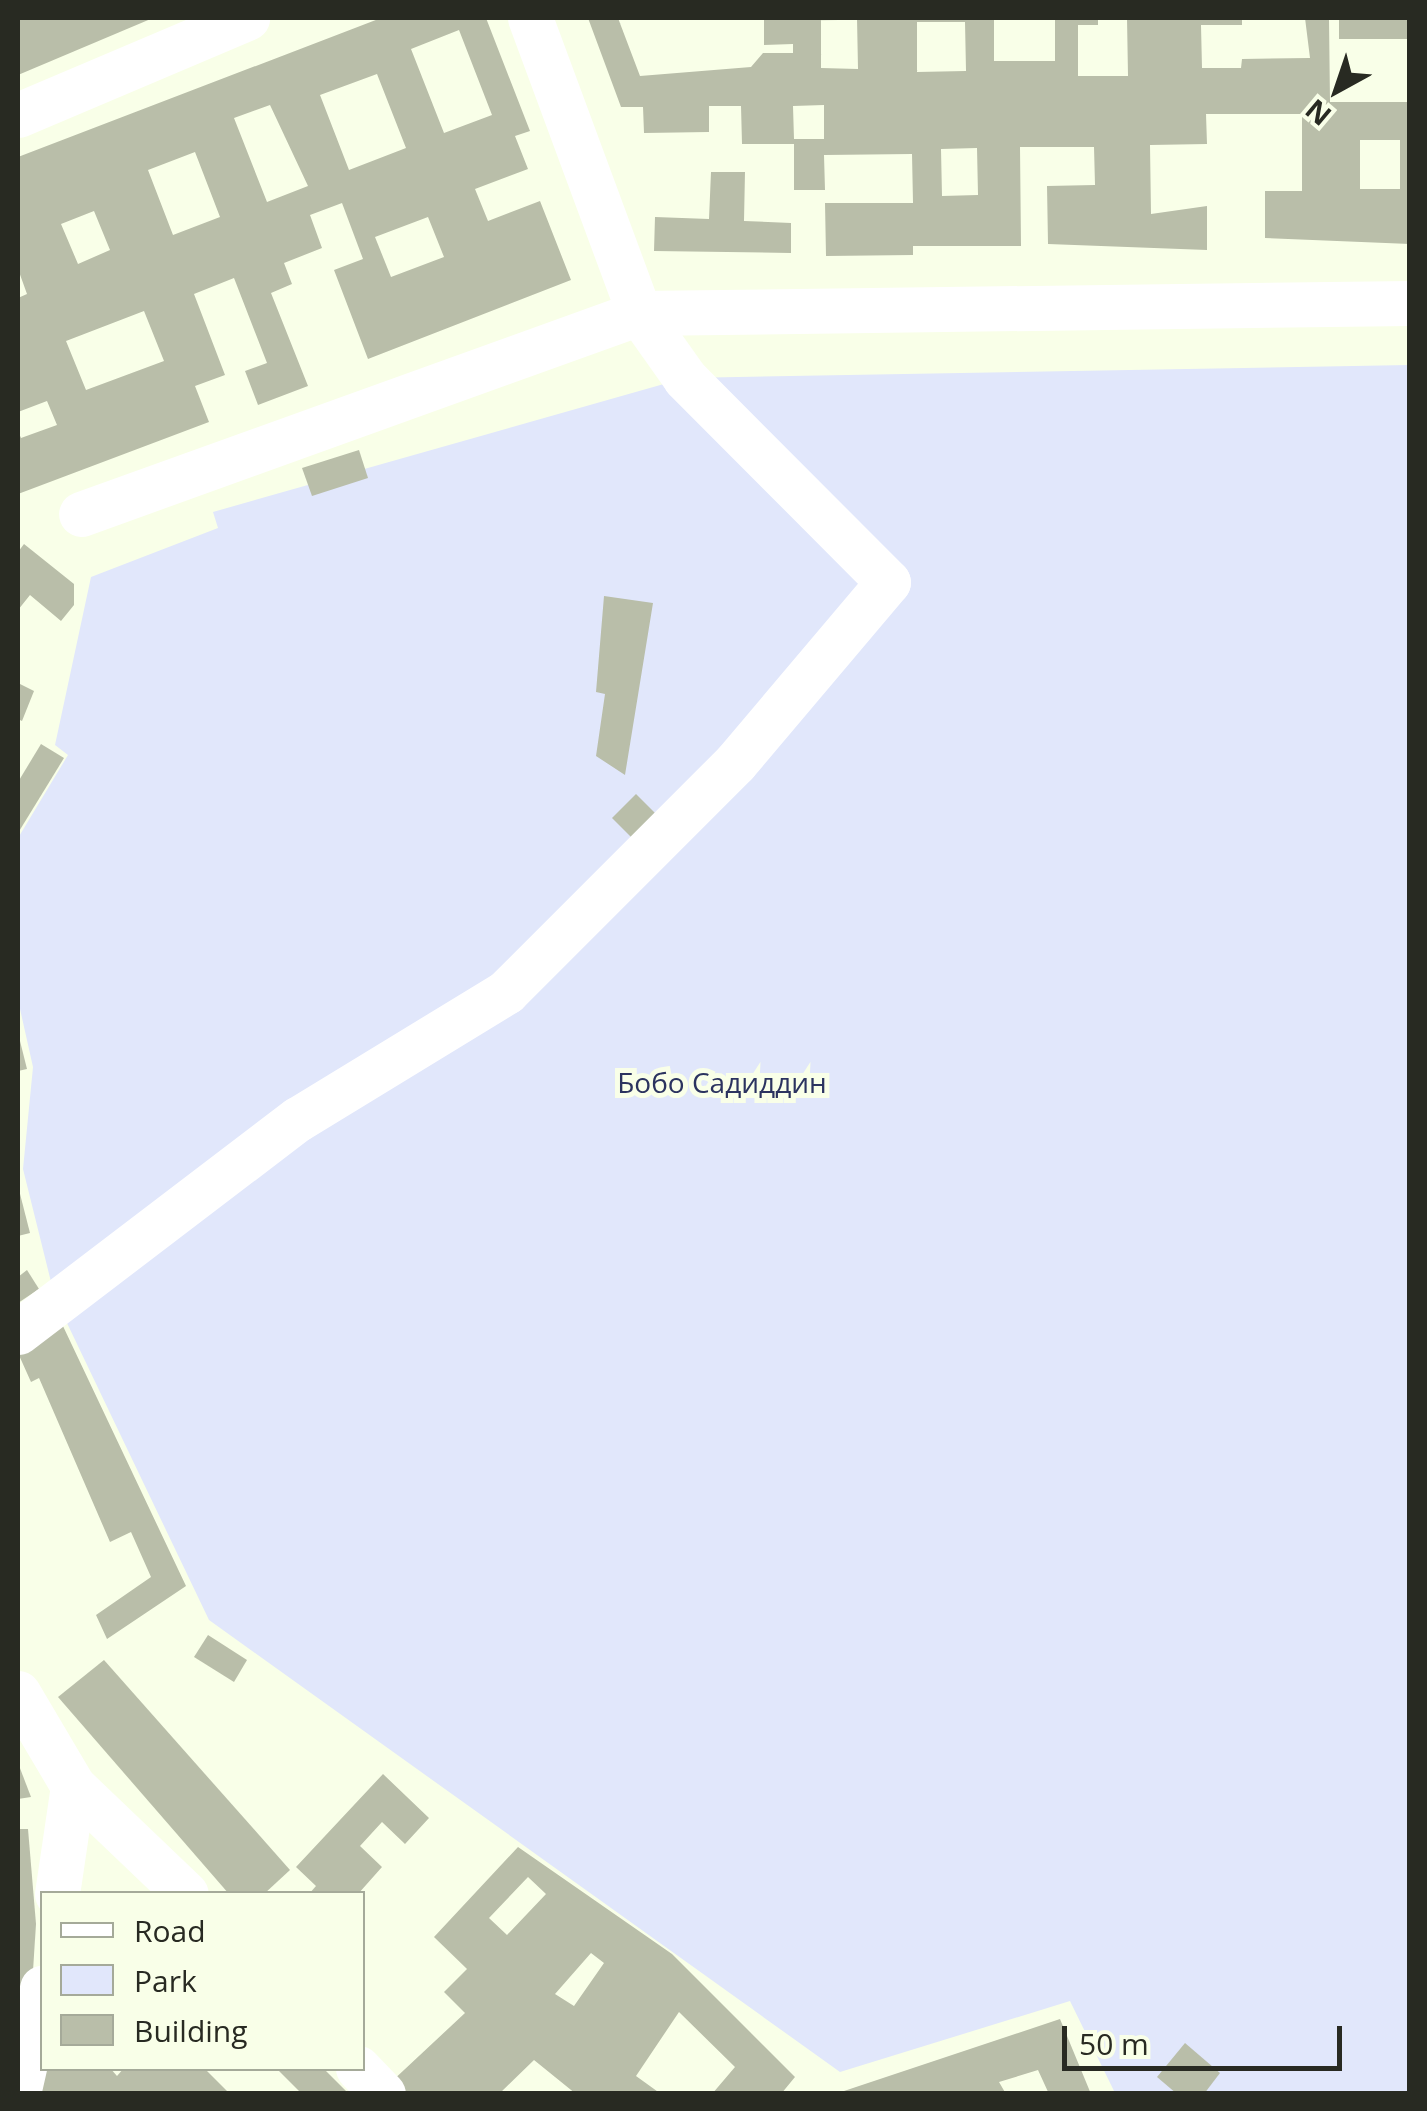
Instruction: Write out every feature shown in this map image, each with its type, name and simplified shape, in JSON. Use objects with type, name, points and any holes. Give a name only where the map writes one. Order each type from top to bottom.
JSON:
[{"type":"street","points":[[18,115],[246,18]]},
{"type":"street","points":[[18,1332],[298,1120],[506,992],[735,763],[888,582],[685,378],[639,313],[530,18]]},
{"type":"street","points":[[82,514],[639,313],[1410,303]]},
{"type":"street","points":[[18,1694],[72,1786],[183,1891]]},
{"type":"street","points":[[56,1891],[72,1786]]},
{"type":"street","points":[[18,2094],[40,1997]]},
{"type":"street","points":[[361,2071],[383,2094]]},
{"type":"green space","name":"Бобо Садиддин","points":[[1409,365],[1409,2093],[1115,2093],[1070,2001],[840,2072],[209,1620],[55,1298],[23,1169],[33,1067],[18,1000],[18,838],[68,755],[55,745],[91,577],[218,528],[213,512],[685,378]]},
{"type":"building","points":[[18,18],[153,18],[18,75]]},
{"type":"building","points":[[381,18],[486,18],[530,131],[515,136],[528,169],[475,189],[488,221],[540,201],[571,280],[368,359],[334,270],[363,259],[342,203],[310,215],[322,248],[284,263],[292,284],[271,293],[308,386],[258,405],[245,371],[267,363],[234,278],[194,294],[225,375],[195,386],[209,422],[18,494],[18,431],[21,438],[57,425],[47,401],[18,412],[18,298],[27,294],[18,269],[18,157]],"holes":[[[459,30],[492,115],[444,133],[411,49]],[[377,74],[406,148],[349,170],[320,95]],[[270,105],[308,186],[267,202],[234,118]],[[195,152],[220,217],[173,235],[148,170]],[[94,211],[110,250],[78,264],[61,224]],[[428,217],[444,257],[391,277],[375,237]],[[144,311],[164,361],[86,390],[66,341]]]},
{"type":"building","points":[[588,18],[618,18],[640,76],[751,67],[763,53],[793,53],[793,44],[764,45],[764,18],[821,18],[821,68],[858,69],[857,18],[994,18],[994,61],[1055,61],[1055,18],[1098,18],[1098,25],[1078,25],[1078,76],[1128,76],[1127,18],[1242,18],[1242,25],[1201,25],[1202,68],[1241,68],[1242,59],[1310,58],[1305,18],[1329,18],[1330,102],[1410,102],[1410,244],[1265,238],[1265,191],[1302,191],[1302,114],[1206,114],[1207,144],[1150,145],[1151,214],[1207,206],[1207,250],[1048,244],[1047,186],[1095,185],[1094,147],[1020,147],[1021,246],[913,246],[913,255],[826,256],[825,203],[913,203],[912,154],[824,155],[825,190],[794,190],[794,144],[742,144],[741,106],[709,106],[709,132],[644,133],[643,107],[621,107]],"holes":[[[917,22],[965,22],[966,71],[917,72]],[[824,105],[824,139],[794,139],[793,106]],[[1360,140],[1400,140],[1400,189],[1360,189]],[[977,148],[978,195],[942,196],[941,149]]]},
{"type":"building","points":[[1339,18],[1410,18],[1410,39],[1339,39]]},
{"type":"building","points":[[711,172],[745,172],[744,221],[791,223],[791,253],[654,251],[655,217],[709,219]]},
{"type":"building","points":[[359,450],[368,478],[312,496],[302,468]]},
{"type":"building","points":[[24,544],[74,584],[74,605],[61,621],[30,595],[18,610],[18,552]]},
{"type":"building","points":[[604,596],[653,603],[625,775],[596,756],[605,694],[596,692]]},
{"type":"building","points":[[18,683],[34,691],[22,721],[18,719]]},
{"type":"building","points":[[41,744],[64,758],[18,833],[18,782]]},
{"type":"building","points":[[636,794],[660,818],[636,842],[612,818]]},
{"type":"building","points":[[18,1033],[27,1069],[18,1071]]},
{"type":"building","points":[[18,1186],[30,1233],[18,1236]]},
{"type":"building","points":[[27,1270],[39,1289],[18,1303],[18,1277]]},
{"type":"building","points":[[62,1324],[186,1586],[107,1639],[96,1615],[151,1577],[131,1532],[110,1542],[39,1378],[31,1382],[18,1353]]},
{"type":"building","points":[[208,1635],[247,1660],[234,1682],[194,1657]]},
{"type":"building","points":[[104,1660],[290,1870],[267,1891],[226,1891],[58,1697]]},
{"type":"building","points":[[18,1763],[31,1797],[18,1799]]},
{"type":"building","points":[[383,1774],[429,1818],[405,1844],[382,1822],[360,1846],[382,1867],[361,1891],[312,1891],[316,1886],[296,1867]]},
{"type":"building","points":[[18,1829],[28,1829],[36,1924],[32,1986],[18,2049]]},
{"type":"building","points":[[518,1847],[672,1954],[795,2077],[781,2094],[712,2094],[735,2067],[679,2012],[636,2076],[661,2094],[576,2094],[534,2060],[499,2094],[397,2094],[389,2084],[465,2013],[444,1992],[467,1969],[434,1937]],"holes":[[[528,1877],[546,1894],[507,1935],[489,1918]],[[591,1953],[604,1963],[574,2006],[555,1994]]]},
{"type":"building","points":[[1060,2019],[1091,2094],[1049,2094],[1038,2070],[999,2082],[1006,2094],[835,2094]]},
{"type":"building","points":[[1185,2043],[1220,2073],[1204,2094],[1177,2094],[1157,2077]]},
{"type":"building","points":[[41,2071],[113,2071],[117,2076],[121,2071],[207,2071],[230,2094],[36,2094]]},
{"type":"building","points":[[279,2071],[326,2071],[349,2094],[302,2094]]}]
